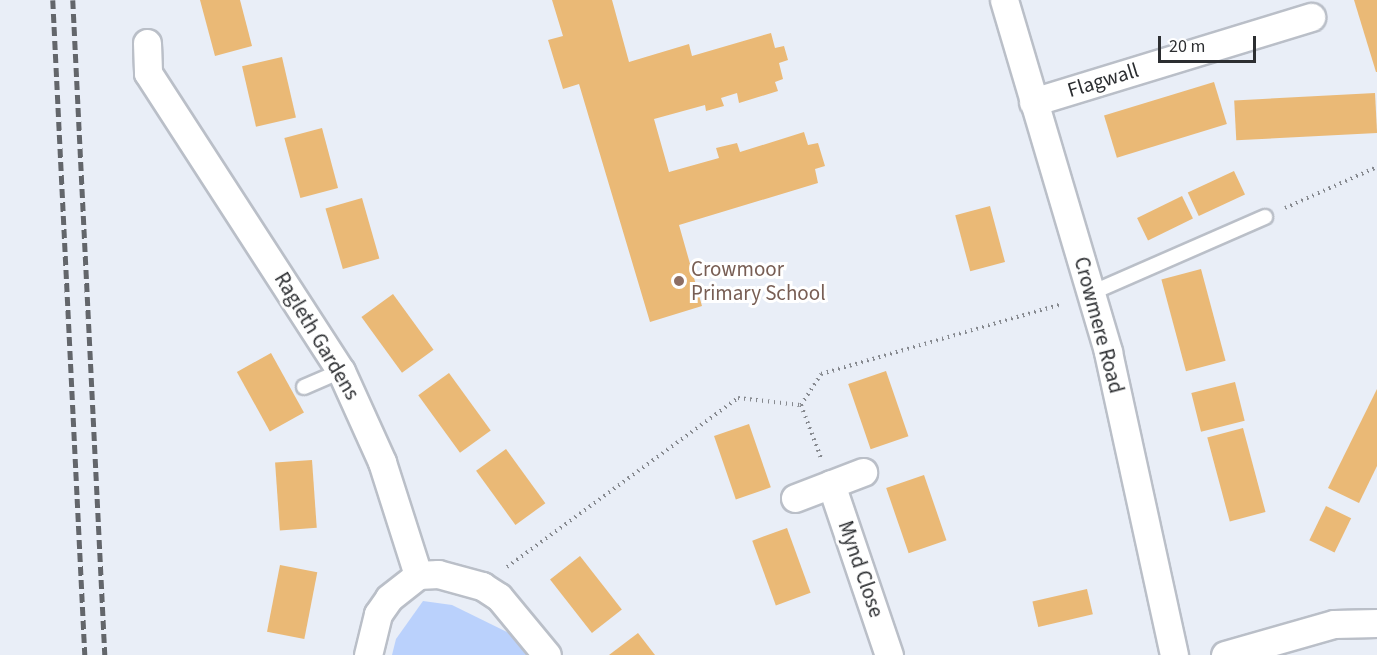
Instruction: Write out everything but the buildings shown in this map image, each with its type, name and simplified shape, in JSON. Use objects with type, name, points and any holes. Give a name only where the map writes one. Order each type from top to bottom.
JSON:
[{"type":"street","name":"Crowmere Road","points":[[1004,0],[1091,293],[1161,578],[1174,655]]},
{"type":"street","name":"Flagwall","points":[[1034,102],[1311,17]]},
{"type":"street","name":"Ragleth Gardens","points":[[147,43],[148,73],[341,371],[382,462],[418,575]]},
{"type":"street","points":[[795,498],[863,472]]},
{"type":"street","name":"Mynd Close","points":[[831,484],[889,655]]},
{"type":"street","points":[[368,655],[378,614],[402,584],[418,575],[438,574],[482,586],[499,597],[547,655]]},
{"type":"street","points":[[1225,655],[1334,624],[1377,623]]},
{"type":"lane","points":[[1091,293],[1265,217]]},
{"type":"lane","points":[[304,387],[341,371]]},
{"type":"path","points":[[1265,217],[1377,167]]},
{"type":"path","points":[[801,405],[821,374],[1091,293]]},
{"type":"path","points":[[482,586],[738,398],[801,405]]},
{"type":"path","points":[[801,405],[831,484]]},
{"type":"shaded area","points":[[423,601],[452,605],[509,633],[527,655],[392,655],[396,639]]},
{"type":"railway","points":[[53,0],[85,655]]},
{"type":"railway","points":[[73,0],[105,655]]},
{"type":"place","name":"Crowmoor Primary School","points":[[679,281]]}]
